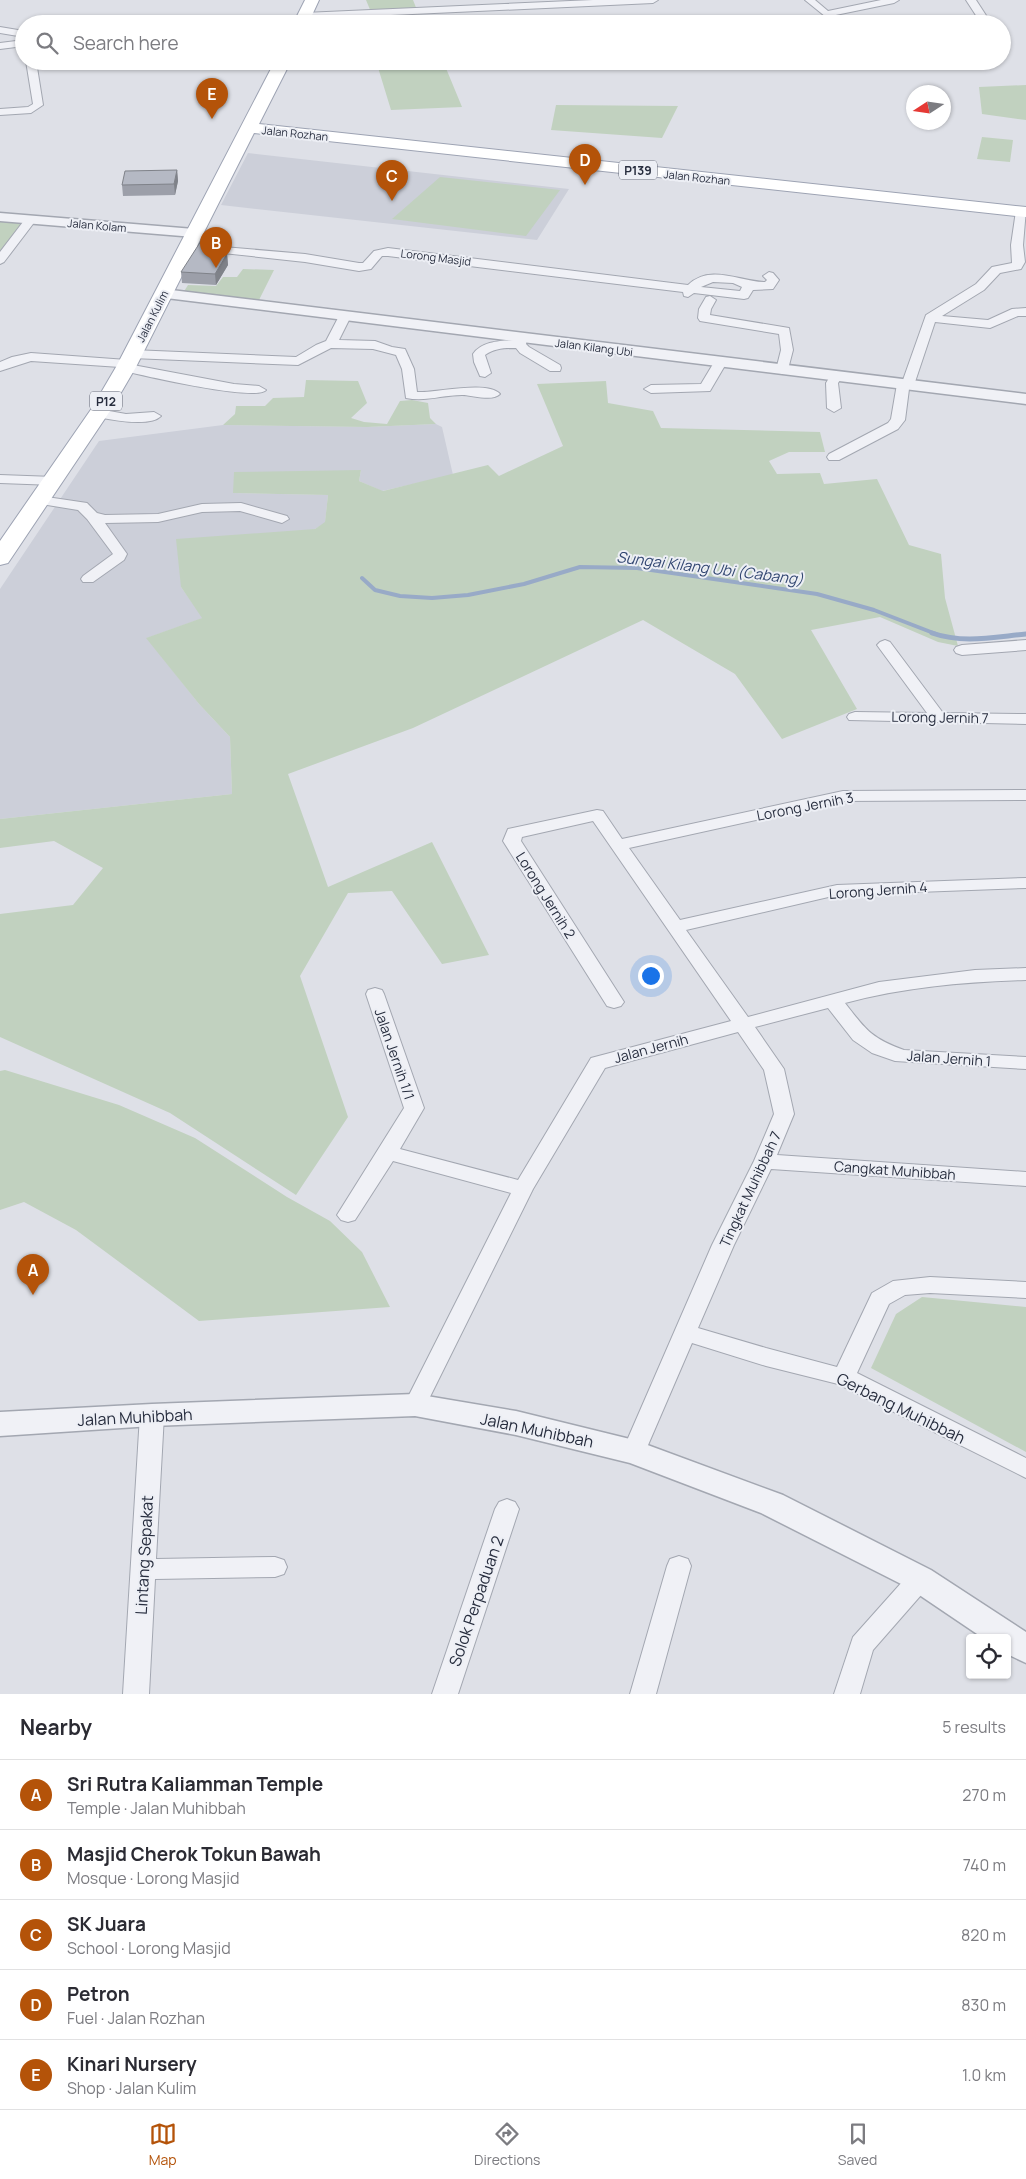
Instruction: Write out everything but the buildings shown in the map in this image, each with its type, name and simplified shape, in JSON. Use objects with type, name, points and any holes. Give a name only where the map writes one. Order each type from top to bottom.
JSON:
[{"type":"main road","points":[[304,15],[312,0]]},
{"type":"main road","name":"Jalan Kulim","points":[[0,558],[54,481],[128,362],[278,70]]},
{"type":"main road","name":"Jalan Rozhan","points":[[253,121],[289,133],[1024,211]]},
{"type":"main road","points":[[240,146],[254,138],[289,133]]},
{"type":"street","points":[[390,15],[653,0]]},
{"type":"street","points":[[810,0],[826,14],[894,0]]},
{"type":"street","points":[[971,0],[981,15]]},
{"type":"street","points":[[0,30],[15,35]]},
{"type":"street","points":[[0,46],[15,40]]},
{"type":"street","points":[[0,112],[31,110],[38,105],[32,70]]},
{"type":"street","points":[[834,457],[893,426],[898,420],[906,384],[928,330],[930,318],[980,288],[996,270],[1017,266],[1019,262],[1017,244],[1024,211]]},
{"type":"street","name":"Jalan Kolam","points":[[0,217],[190,240]]},
{"type":"street","points":[[0,260],[30,220]]},
{"type":"street","name":"Lorong Masjid","points":[[190,240],[359,267],[367,266],[378,253],[388,252],[744,295],[749,286],[769,286],[773,280],[769,276]]},
{"type":"street","points":[[690,289],[687,292],[690,297],[728,302]]},
{"type":"street","name":"Jalan Kilang Ubi","points":[[163,294],[345,316],[520,341],[721,362],[1026,399]]},
{"type":"street","points":[[710,300],[705,308],[704,318],[785,331],[787,350],[782,370]]},
{"type":"street","points":[[930,318],[990,324],[1016,312],[1026,312]]},
{"type":"street","points":[[331,344],[345,316]]},
{"type":"street","points":[[485,373],[479,354],[485,348],[520,341],[524,350],[555,368]]},
{"type":"street","points":[[0,367],[16,360],[31,357],[128,362],[298,361],[318,347],[331,344],[375,345],[390,351],[401,352],[408,369],[412,395],[424,396],[460,391],[493,394]]},
{"type":"street","points":[[128,362],[168,378],[195,381],[229,389],[259,390]]},
{"type":"street","points":[[651,389],[705,388],[721,362]]},
{"type":"street","points":[[834,408],[832,383],[837,376]]},
{"type":"street","points":[[98,413],[126,418],[154,416]]},
{"type":"street","points":[[0,479],[54,481]]},
{"type":"street","points":[[40,500],[82,506],[92,516],[120,554],[119,557],[88,579]]},
{"type":"street","points":[[92,516],[105,519],[158,518],[202,508],[241,507],[282,519]]},
{"type":"street","points":[[885,645],[937,716]]},
{"type":"street","points":[[962,650],[1026,645]]},
{"type":"street","name":"Lorong Jernih 7","points":[[854,716],[937,716],[1026,721]]},
{"type":"street","name":"Lorong Jernih 3","points":[[618,845],[843,796],[1026,795]]},
{"type":"street","name":"Tingkat Muhibbah 7","points":[[597,815],[774,1069],[784,1114],[764,1162],[723,1245],[634,1452]]},
{"type":"street","name":"Lorong Jernih 2","points":[[597,815],[514,833],[512,841],[614,1002]]},
{"type":"street","name":"Lorong Jernih 4","points":[[674,927],[837,890],[1026,883]]},
{"type":"street","name":"Jalan Jernih","points":[[415,1405],[524,1189],[598,1063],[879,988],[975,976],[1026,974]]},
{"type":"street","name":"Jalan Jernih 1/1","points":[[348,1215],[414,1108],[375,994]]},
{"type":"street","name":"Jalan Jernih 1","points":[[833,1001],[860,1036],[879,1048],[902,1056],[1026,1063]]},
{"type":"street","points":[[388,1153],[524,1189]]},
{"type":"street","name":"Cangkat Muhibbah","points":[[764,1162],[1026,1179]]},
{"type":"street","points":[[844,1377],[880,1299],[901,1286],[930,1285],[1026,1290]]},
{"type":"street","name":"Gerbang Muhibbah","points":[[685,1332],[766,1357],[844,1377],[1026,1469]]},
{"type":"street","name":"Jalan Muhibbah","points":[[0,1424],[415,1405],[516,1423],[634,1452],[772,1504],[920,1579],[1026,1649]]},
{"type":"street","name":"Lintang Sepakat","points":[[136,1694],[152,1416]]},
{"type":"street","name":"Solok Perpaduan 2","points":[[445,1694],[507,1509]]},
{"type":"street","points":[[643,1694],[679,1566]]},
{"type":"street","points":[[143,1569],[274,1567]]},
{"type":"street","points":[[847,1694],[862,1645],[920,1579]]},
{"type":"shaded area","points":[[248,153],[569,189],[537,240],[221,205]]},
{"type":"shaded area","points":[[436,424],[442,427],[453,475],[382,491],[359,481],[361,470],[233,493],[328,495],[325,523],[181,587],[203,618],[147,638],[199,704],[230,737],[232,794],[0,819],[0,589],[99,441],[223,425],[367,427]]},
{"type":"green space","points":[[366,0],[413,0],[417,10],[371,12]]},
{"type":"green space","points":[[379,70],[447,70],[462,107],[391,110]]},
{"type":"green space","points":[[1026,85],[1026,120],[982,114],[979,87]]},
{"type":"green space","points":[[556,105],[678,106],[662,138],[551,130]]},
{"type":"green space","points":[[982,137],[1013,140],[1010,162],[977,159]]},
{"type":"green space","points":[[440,177],[560,190],[526,236],[392,219]]},
{"type":"green space","points":[[0,220],[23,221],[0,251]]},
{"type":"green space","points":[[243,269],[274,270],[258,302],[183,293],[188,285],[216,286],[223,277],[237,277]]},
{"type":"green space","points":[[306,380],[358,381],[367,403],[351,418],[364,422],[387,424],[400,401],[412,400],[428,403],[430,418],[436,424],[367,427],[223,425],[235,414],[236,406],[265,406],[273,398],[304,397]]},
{"type":"green space","points":[[606,381],[608,403],[653,411],[661,428],[820,432],[825,452],[789,452],[769,461],[777,474],[820,473],[824,484],[877,479],[909,545],[941,554],[945,598],[958,646],[938,642],[880,617],[811,630],[857,709],[782,739],[735,674],[643,620],[413,728],[288,774],[328,887],[432,842],[489,955],[442,964],[392,891],[348,893],[300,976],[348,1117],[296,1195],[170,1113],[0,1037],[0,914],[73,905],[103,868],[54,841],[0,848],[0,819],[232,794],[230,737],[199,704],[146,638],[202,618],[181,587],[176,539],[315,529],[325,522],[328,495],[233,493],[234,472],[361,470],[359,481],[383,491],[488,465],[499,476],[563,446],[537,384]]},
{"type":"green space","points":[[5,1070],[119,1105],[195,1138],[287,1197],[330,1221],[362,1252],[390,1307],[199,1321],[76,1230],[24,1202],[0,1210],[0,1071]]},
{"type":"green space","points":[[922,1297],[1026,1307],[1026,1452],[871,1368],[896,1314]]},
{"type":"waterway","name":"Sungai Kilang Ubi (Cabang)","points":[[362,578],[375,590],[400,596],[432,598],[468,595],[524,584],[580,567],[637,568],[817,594],[874,610],[936,634]]},
{"type":"waterway","name":"Sungai Kilang Ubi (Cabang)","points":[[932,633],[936,634]]},
{"type":"waterway","name":"Sungai Kilang Ubi (Cabang)","points":[[936,634],[967,639],[1026,634]]},
{"type":"place","name":"Kinari Nursery","points":[[212,119]]},
{"type":"place","name":"Petron","points":[[585,185]]},
{"type":"place","name":"SK Juara","points":[[392,201]]},
{"type":"place","name":"Masjid Cherok Tokun Bawah","points":[[216,268]]},
{"type":"place","name":"Sri Rutra Kaliamman Temple","points":[[33,1295]]}]
